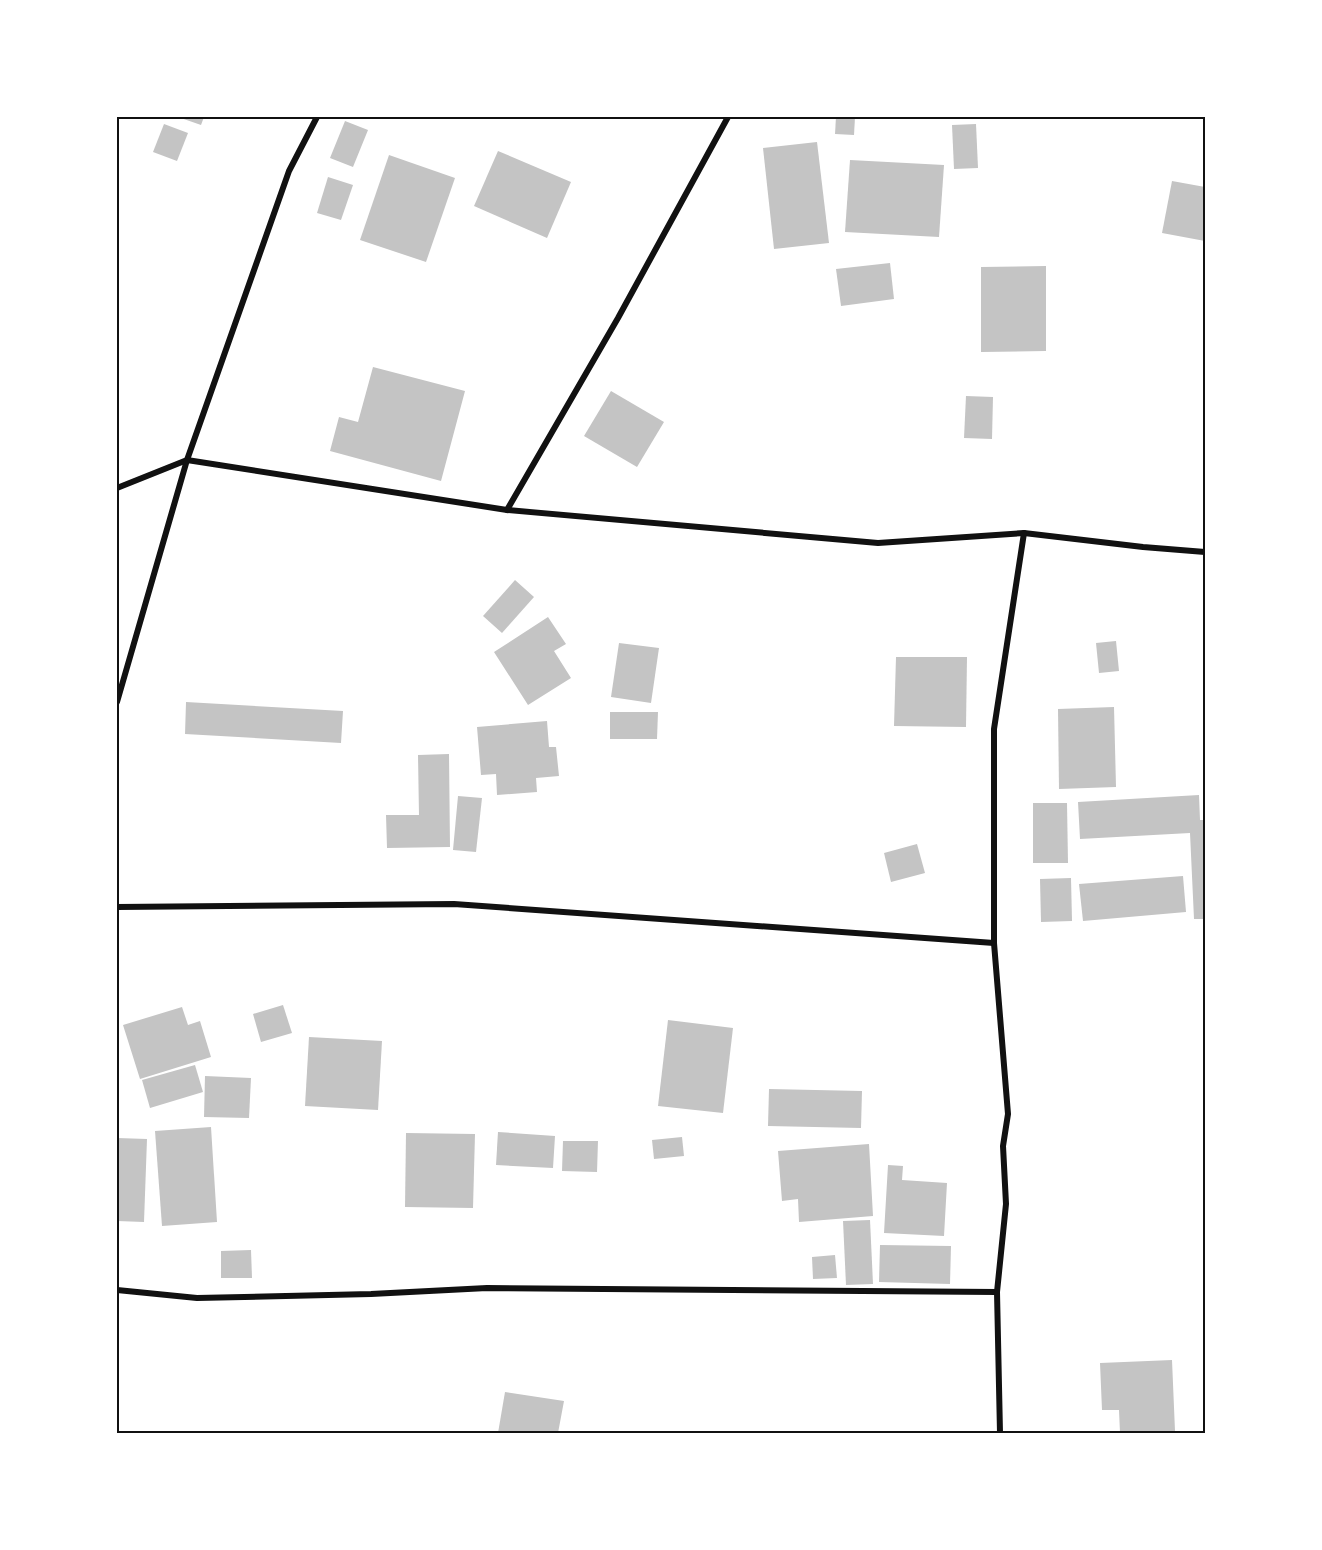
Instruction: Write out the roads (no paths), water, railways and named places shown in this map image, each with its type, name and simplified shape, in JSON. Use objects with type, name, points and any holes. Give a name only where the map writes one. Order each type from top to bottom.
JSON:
[{"type":"street","points":[[117,702],[187,460],[289,171],[317,117]]},
{"type":"street","points":[[507,510],[618,318],[728,117]]},
{"type":"street","points":[[117,488],[187,460],[507,510],[878,543],[1024,533],[1205,552]]},
{"type":"street","points":[[1000,1433],[997,1292],[1006,1204],[1003,1146],[1008,1114],[994,943],[994,729],[1024,533]]},
{"type":"street","points":[[117,907],[454,904],[994,943]]},
{"type":"street","points":[[117,1290],[197,1298],[371,1294],[487,1288],[997,1292]]}]
